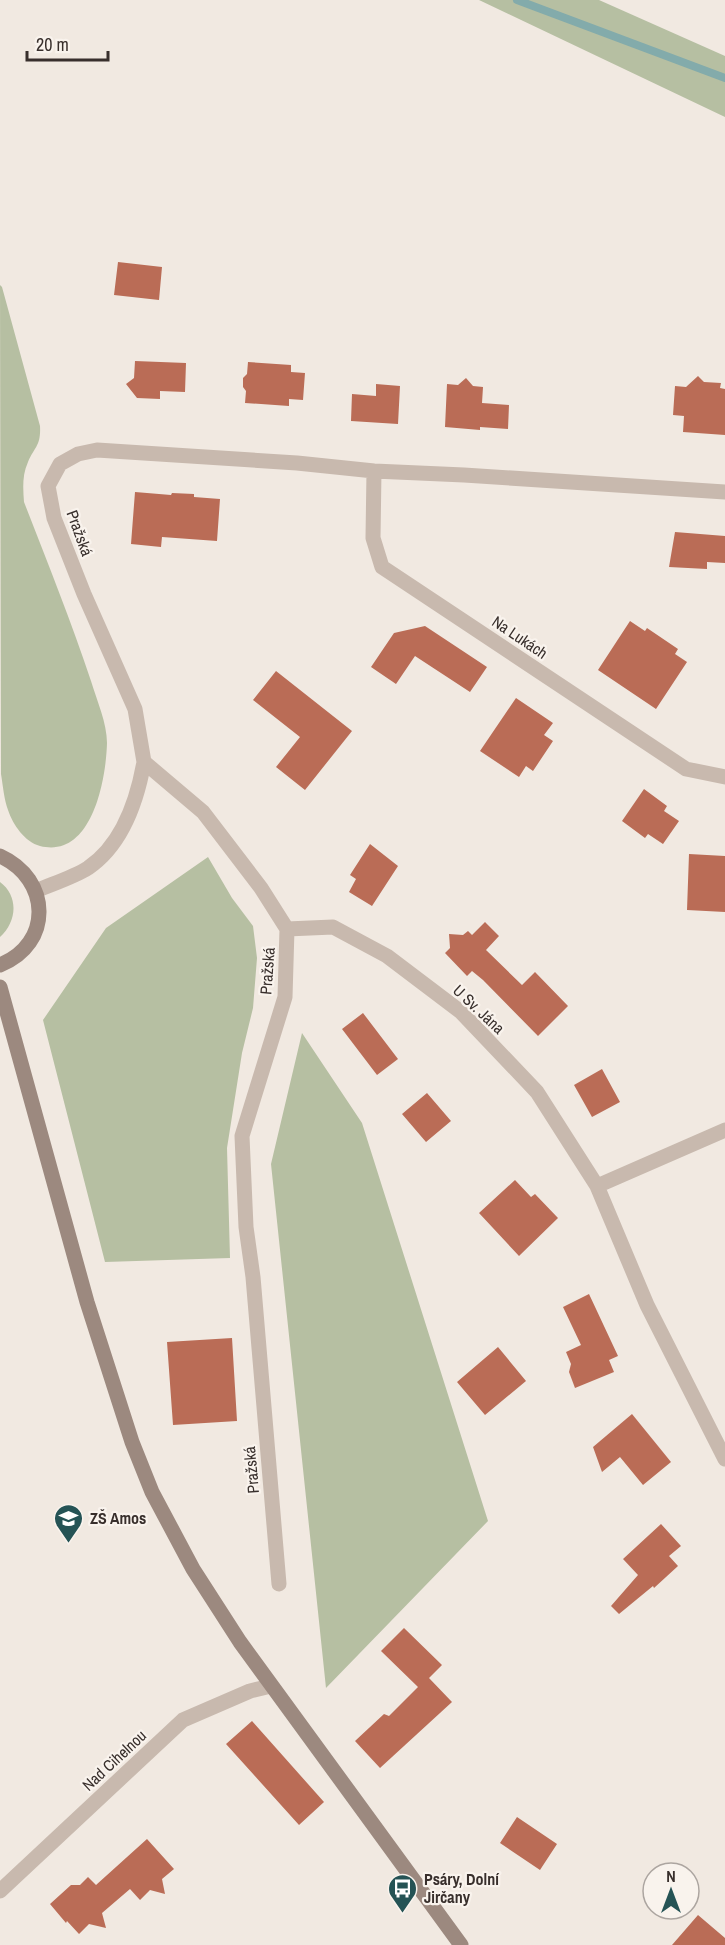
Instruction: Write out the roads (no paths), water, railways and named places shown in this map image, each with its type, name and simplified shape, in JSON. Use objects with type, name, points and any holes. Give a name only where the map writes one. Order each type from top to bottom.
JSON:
[{"type":"main road","points":[[0,856],[13,862],[27,874],[36,891],[39,907],[38,922],[32,938],[23,951],[10,961],[0,964]]},
{"type":"main road","points":[[0,987],[87,1302],[132,1442],[152,1492],[193,1569],[240,1642],[410,1873],[460,1945]]},
{"type":"street","name":"Pražská","points":[[279,1584],[253,1277],[246,1227],[242,1136],[285,997],[287,929],[261,888],[203,812],[144,762],[135,709],[84,594],[54,518],[48,486],[60,464],[78,454],[97,450],[374,471]]},
{"type":"street","points":[[374,471],[725,492]]},
{"type":"street","name":"Na Lukách","points":[[374,471],[373,538],[382,567],[686,769],[725,777]]},
{"type":"street","points":[[36,891],[88,868],[114,843],[140,789],[144,762]]},
{"type":"street","name":"U Sv. Jána","points":[[287,929],[333,927],[387,956],[461,1012],[537,1092],[597,1186],[646,1305],[725,1459]]},
{"type":"street","points":[[597,1186],[725,1130]]},
{"type":"street","name":"Nad Cihelnou","points":[[0,1891],[183,1720],[250,1691],[271,1686]]},
{"type":"waterway","points":[[517,0],[725,78]]},
{"type":"place","name":"ZŠ Amos","points":[[69,1544]]},
{"type":"place","name":"Psáry, Dolní Jirčany","points":[[403,1914]]}]
